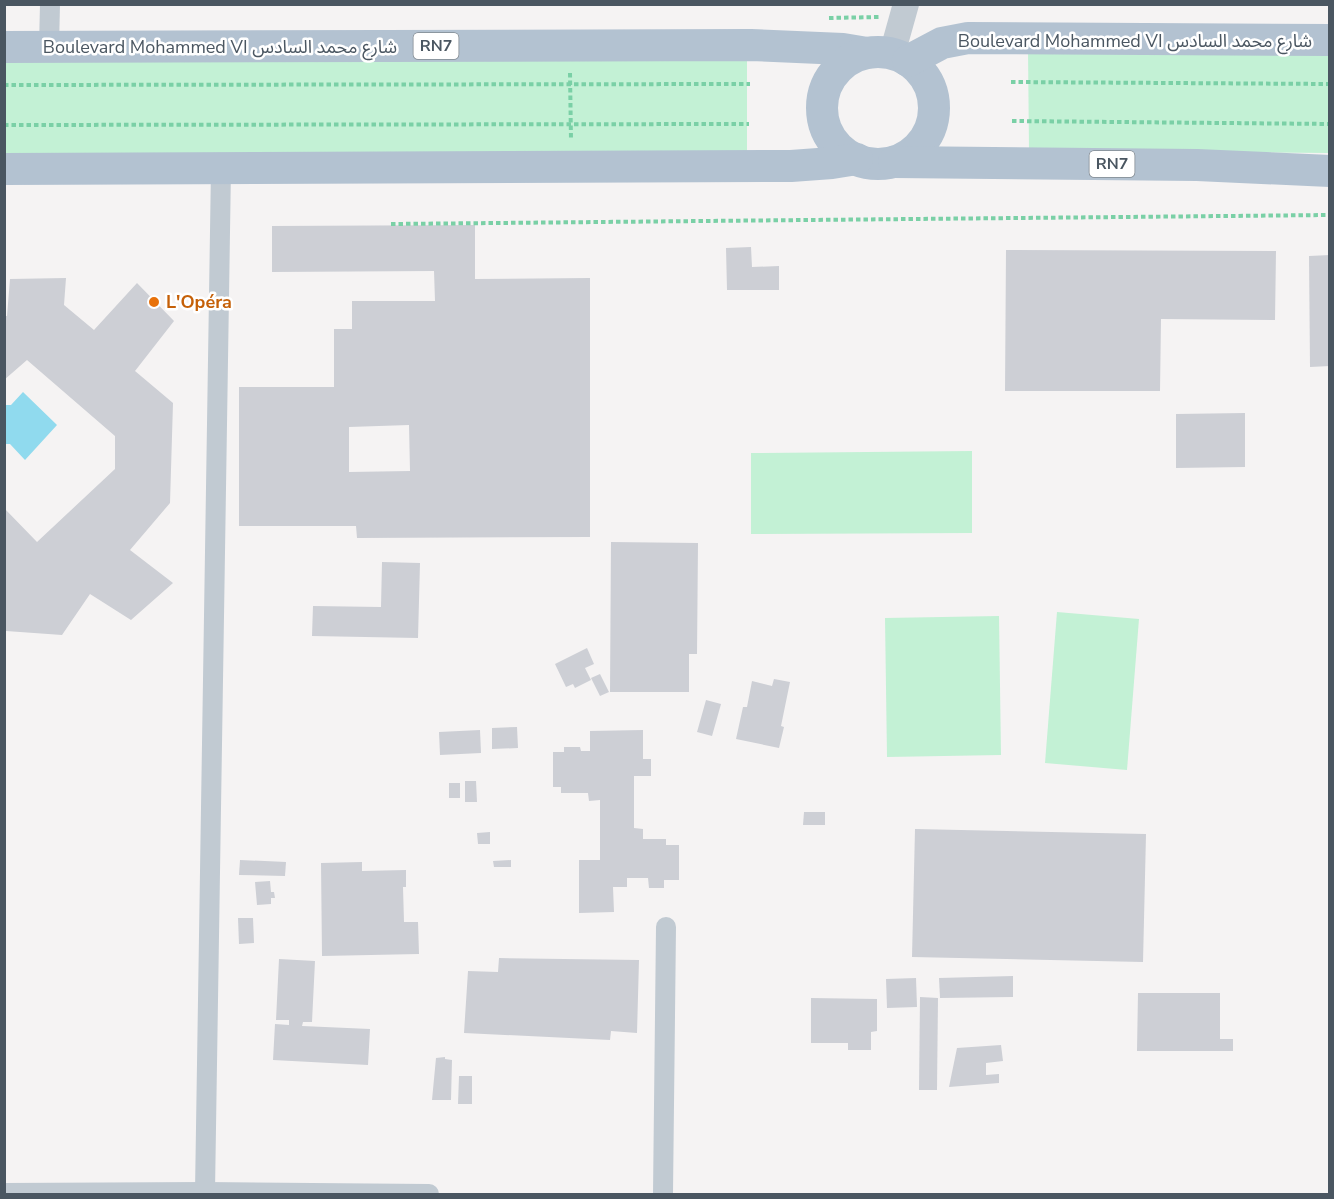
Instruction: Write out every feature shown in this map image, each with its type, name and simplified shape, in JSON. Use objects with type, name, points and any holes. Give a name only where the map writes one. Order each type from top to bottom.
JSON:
[{"type":"main road","name":"Boulevard Mohammed VI شارع محمد السادس","points":[[4,47],[751,45],[843,49],[889,56],[968,38],[1329,40]]},
{"type":"main road","name":"RN7","points":[[889,56],[848,61],[828,83],[823,103],[825,123],[833,141],[848,155],[871,164],[894,162],[1197,165],[1329,171]]},
{"type":"main road","points":[[889,56],[921,72],[930,86],[934,111],[930,128],[922,143],[909,154],[894,162]]},
{"type":"main road","name":"RN7","points":[[4,169],[791,166],[857,159]]},
{"type":"street","points":[[50,4],[50,47]]},
{"type":"street","points":[[889,56],[906,4]]},
{"type":"street","points":[[205,1192],[221,168]]},
{"type":"street","points":[[663,1194],[666,927]]},
{"type":"street","points":[[4,1193],[429,1194]]},
{"type":"path","points":[[570,45],[571,166]]},
{"type":"path","points":[[1011,82],[1329,84]]},
{"type":"path","points":[[4,85],[750,84]]},
{"type":"path","points":[[1011,121],[1329,124]]},
{"type":"path","points":[[4,125],[749,124]]},
{"type":"path","points":[[391,225],[1329,214]]},
{"type":"green space","points":[[1028,50],[1329,52],[1329,153],[1029,150]]},
{"type":"green space","points":[[747,52],[747,154],[5,154],[4,54]]},
{"type":"green space","points":[[972,451],[972,533],[751,534],[751,453]]},
{"type":"green space","points":[[1057,612],[1139,619],[1127,770],[1045,763]]},
{"type":"green space","points":[[999,616],[1001,755],[887,757],[885,618]]},
{"type":"water","points":[[23,392],[57,425],[25,460],[10,444],[4,444],[5,405],[11,405]]},
{"type":"building","points":[[475,225],[475,279],[590,278],[590,537],[357,538],[356,526],[239,526],[239,387],[334,387],[334,329],[352,329],[352,301],[435,301],[434,271],[272,272],[272,226]],"holes":[[[409,425],[410,471],[349,472],[349,427]]]},
{"type":"building","points":[[751,247],[752,267],[779,266],[779,290],[727,290],[726,248]]},
{"type":"building","points":[[1006,250],[1276,251],[1275,320],[1161,319],[1160,391],[1005,391]]},
{"type":"building","points":[[1330,255],[1330,366],[1310,367],[1309,256]]},
{"type":"building","points":[[66,278],[64,305],[94,330],[137,283],[174,321],[135,371],[173,403],[170,503],[130,550],[173,583],[131,620],[90,594],[62,635],[6,631],[4,625],[4,508],[37,542],[115,469],[115,436],[27,360],[4,380],[4,316],[7,316],[10,279]]},
{"type":"building","points":[[1245,413],[1245,467],[1176,468],[1176,414]]},
{"type":"building","points":[[611,542],[698,543],[697,654],[689,654],[689,692],[610,692]]},
{"type":"building","points":[[382,562],[420,563],[418,638],[312,636],[313,606],[381,607]]},
{"type":"building","points":[[587,648],[594,664],[585,668],[591,680],[575,688],[573,684],[566,687],[555,664]]},
{"type":"building","points":[[600,674],[609,692],[600,696],[591,678]]},
{"type":"building","points":[[774,679],[790,682],[779,748],[736,739],[743,707],[747,707],[752,681],[772,686]]},
{"type":"building","points":[[706,700],[721,704],[712,736],[697,732]]},
{"type":"building","points":[[517,727],[518,748],[492,749],[492,728]]},
{"type":"building","points":[[480,730],[481,753],[440,755],[439,732]]},
{"type":"building","points":[[643,730],[643,759],[651,759],[651,776],[634,776],[634,828],[643,829],[643,839],[666,839],[666,845],[679,845],[679,880],[664,880],[664,888],[649,888],[648,878],[627,878],[627,887],[613,887],[614,912],[579,913],[579,860],[600,860],[600,800],[589,801],[588,793],[561,793],[561,787],[553,787],[553,752],[564,752],[564,747],[580,747],[581,751],[590,751],[590,731]]},
{"type":"building","points":[[465,781],[476,781],[477,802],[465,802]]},
{"type":"building","points":[[449,783],[460,783],[460,798],[449,798]]},
{"type":"building","points":[[804,812],[825,812],[825,825],[803,825]]},
{"type":"building","points":[[915,829],[1146,834],[1143,962],[912,957]]},
{"type":"building","points":[[490,832],[490,844],[478,844],[477,833]]},
{"type":"building","points":[[240,860],[286,862],[285,876],[239,875]]},
{"type":"building","points":[[511,860],[511,867],[494,867],[493,861]]},
{"type":"building","points":[[362,862],[362,871],[406,870],[406,887],[403,887],[404,922],[418,922],[419,954],[322,956],[321,863]]},
{"type":"building","points":[[270,881],[271,892],[274,892],[275,898],[271,898],[271,904],[257,905],[255,882]]},
{"type":"building","points":[[238,918],[253,918],[254,943],[239,944]]},
{"type":"building","points":[[499,958],[639,960],[637,1033],[611,1031],[610,1040],[464,1033],[468,971],[498,972]]},
{"type":"building","points":[[279,959],[315,961],[312,1022],[303,1022],[302,1026],[370,1029],[368,1065],[273,1060],[275,1024],[289,1025],[289,1020],[276,1020]]},
{"type":"building","points":[[1013,976],[1013,997],[940,998],[939,978]]},
{"type":"building","points":[[916,978],[917,1007],[887,1008],[886,979]]},
{"type":"building","points":[[1138,993],[1220,993],[1220,1039],[1233,1039],[1233,1051],[1137,1051]]},
{"type":"building","points":[[920,997],[938,998],[937,1090],[919,1090]]},
{"type":"building","points":[[811,998],[877,999],[877,1031],[871,1032],[871,1050],[848,1050],[848,1043],[811,1043]]},
{"type":"building","points":[[1001,1045],[1003,1061],[986,1063],[986,1075],[999,1074],[999,1083],[949,1087],[957,1048]]},
{"type":"building","points":[[445,1057],[445,1059],[452,1060],[451,1100],[432,1100],[436,1058]]},
{"type":"building","points":[[459,1076],[472,1076],[472,1104],[458,1104]]},
{"type":"place","name":"L'Opéra","points":[[154,302]]}]
